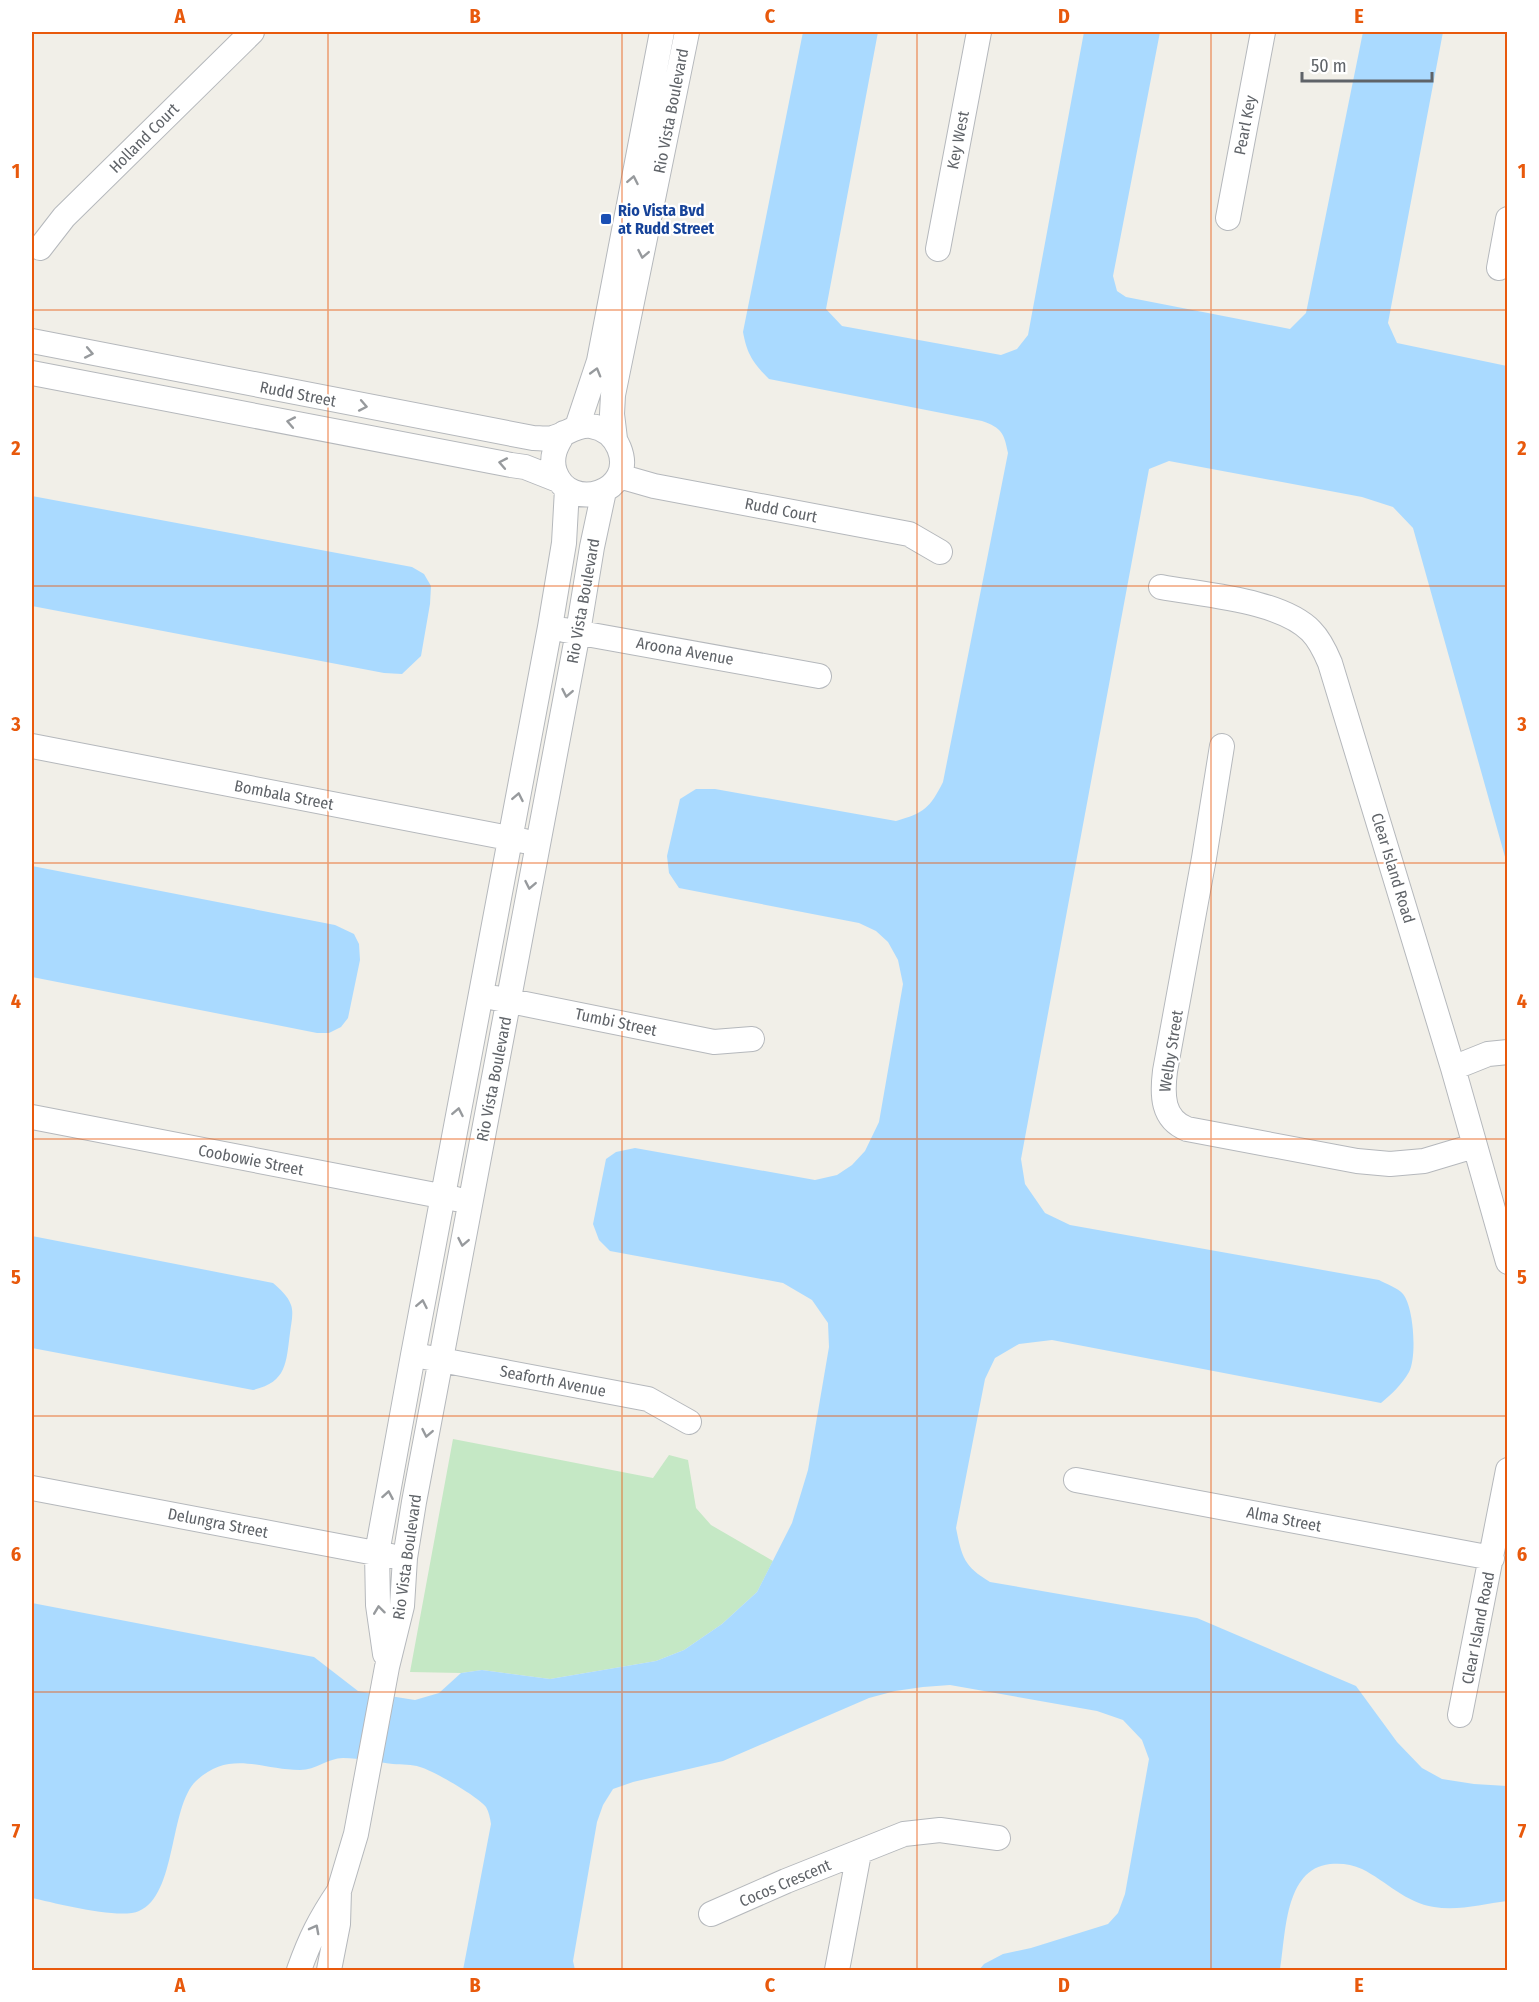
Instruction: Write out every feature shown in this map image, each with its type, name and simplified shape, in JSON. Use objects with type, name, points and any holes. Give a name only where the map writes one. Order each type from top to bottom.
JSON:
[{"type":"street","name":"Holland Court","points":[[40,248],[64,217],[252,32]]},
{"type":"street","name":"Rio Vista Boulevard","points":[[570,430],[599,361],[662,32]]},
{"type":"street","name":"Rio Vista Boulevard","points":[[615,439],[612,414],[614,395],[687,32]]},
{"type":"street","name":"Key West","points":[[938,249],[979,32]]},
{"type":"street","name":"Pearl Key","points":[[1228,218],[1263,32]]},
{"type":"street","points":[[1498,268],[1508,219]]},
{"type":"street","name":"Rudd Street","points":[[32,341],[533,438],[552,438],[570,430]]},
{"type":"street","name":"Rudd Street","points":[[32,373],[525,467],[562,485]]},
{"type":"street","points":[[194,403],[199,375]]},
{"type":"street","points":[[591,426],[605,431],[615,439],[621,454],[622,466],[612,483],[591,494],[578,494],[562,485],[554,468],[553,455],[556,444],[570,430],[591,426]]},
{"type":"street","name":"Rio Vista Boulevard","points":[[329,1971],[338,1924],[339,1891],[356,1834],[387,1667],[402,1606],[405,1558],[414,1502],[578,632],[592,547],[612,483]]},
{"type":"street","name":"Rudd Court","points":[[612,483],[654,486],[909,534],[940,552]]},
{"type":"street","name":"Rio Vista Boulevard","points":[[387,1667],[378,1605],[377,1553],[412,1355],[550,627],[564,543],[562,485]]},
{"type":"street","name":"Clear Island Road","points":[[1161,587],[1263,605],[1284,612],[1311,631],[1322,646],[1330,663],[1391,861],[1508,1263]]},
{"type":"street","name":"Aroona Avenue","points":[[550,627],[819,676]]},
{"type":"street","name":"Bombala Street","points":[[32,746],[538,843]]},
{"type":"street","name":"Welby Street","points":[[1222,746],[1165,1071],[1164,1102],[1172,1120],[1179,1126],[1194,1131],[1357,1161],[1405,1164],[1424,1161],[1474,1146]]},
{"type":"street","name":"Tumbi Street","points":[[480,996],[508,999],[714,1042],[752,1039]]},
{"type":"street","points":[[1453,1068],[1488,1054],[1508,1052]]},
{"type":"street","name":"Coobowie Street","points":[[32,1117],[471,1202]]},
{"type":"street","name":"Seaforth Avenue","points":[[412,1355],[648,1399],[689,1422]]},
{"type":"street","name":"Clear Island Road","points":[[1460,1715],[1508,1470]]},
{"type":"street","name":"Alma Street","points":[[1076,1480],[1492,1558]]},
{"type":"street","name":"Delungra Street","points":[[32,1488],[405,1558]]},
{"type":"street","name":"Cocos Crescent","points":[[711,1914],[904,1834],[940,1830],[998,1838]]},
{"type":"street","name":"Cocos Crescent","points":[[837,1971],[859,1852]]},
{"type":"street","name":"Rio Vista Boulevard","points":[[299,1971],[310,1939],[339,1891]]},
{"type":"green space","points":[[453,1439],[653,1478],[669,1455],[688,1460],[696,1508],[711,1525],[773,1561],[757,1592],[722,1624],[684,1650],[656,1661],[550,1679],[482,1670],[461,1673],[410,1672]]},
{"type":"water","points":[[803,32],[878,32],[826,309],[842,326],[1001,355],[1017,349],[1028,335],[1084,32],[1160,32],[1113,276],[1117,291],[1126,297],[1290,329],[1306,313],[1363,32],[1443,32],[1388,323],[1397,343],[1507,366],[1507,864],[1413,528],[1393,507],[1362,497],[1169,461],[1149,469],[1021,1159],[1025,1184],[1045,1213],[1070,1225],[1379,1280],[1395,1288],[1403,1294],[1407,1301],[1412,1321],[1414,1345],[1409,1372],[1400,1385],[1381,1403],[1052,1340],[1019,1344],[995,1358],[985,1379],[956,1528],[960,1547],[969,1566],[990,1582],[1197,1618],[1356,1686],[1397,1742],[1422,1768],[1442,1779],[1507,1786],[1507,1901],[1462,1908],[1424,1905],[1358,1867],[1330,1864],[1315,1869],[1304,1878],[1296,1891],[1286,1922],[1280,1970],[979,1970],[984,1964],[1003,1954],[1031,1948],[1108,1924],[1118,1913],[1125,1894],[1149,1759],[1142,1740],[1123,1720],[1097,1711],[950,1685],[895,1691],[869,1698],[723,1761],[633,1782],[613,1789],[603,1805],[597,1822],[573,1961],[575,1970],[463,1970],[491,1824],[489,1815],[481,1802],[465,1791],[435,1773],[414,1765],[343,1758],[300,1770],[234,1763],[221,1766],[209,1771],[196,1781],[187,1793],[167,1870],[160,1888],[151,1902],[139,1911],[103,1912],[32,1898],[32,1603],[314,1657],[358,1691],[415,1700],[439,1693],[461,1673],[482,1670],[550,1679],[656,1661],[684,1650],[722,1624],[757,1592],[792,1523],[808,1470],[829,1347],[828,1323],[812,1300],[783,1283],[610,1251],[599,1240],[593,1224],[606,1159],[616,1152],[635,1148],[815,1180],[837,1175],[852,1165],[865,1151],[879,1122],[903,984],[898,960],[888,942],[876,931],[859,923],[679,888],[669,873],[667,856],[680,799],[696,789],[715,789],[896,821],[920,812],[930,804],[943,782],[1008,453],[1001,432],[982,421],[769,379],[755,363],[746,346],[743,332]]},
{"type":"water","points":[[32,496],[412,567],[424,574],[431,586],[421,656],[402,674],[384,673],[32,606]]},
{"type":"water","points":[[32,866],[335,925],[354,934],[359,944],[360,960],[348,1018],[341,1027],[329,1033],[317,1033],[32,977]]},
{"type":"water","points":[[32,1236],[273,1283],[288,1299],[292,1311],[283,1370],[273,1382],[253,1390],[32,1348]]},
{"type":"place","name":"Rio Vista Bvd at Rudd Street","points":[[606,219]]}]
